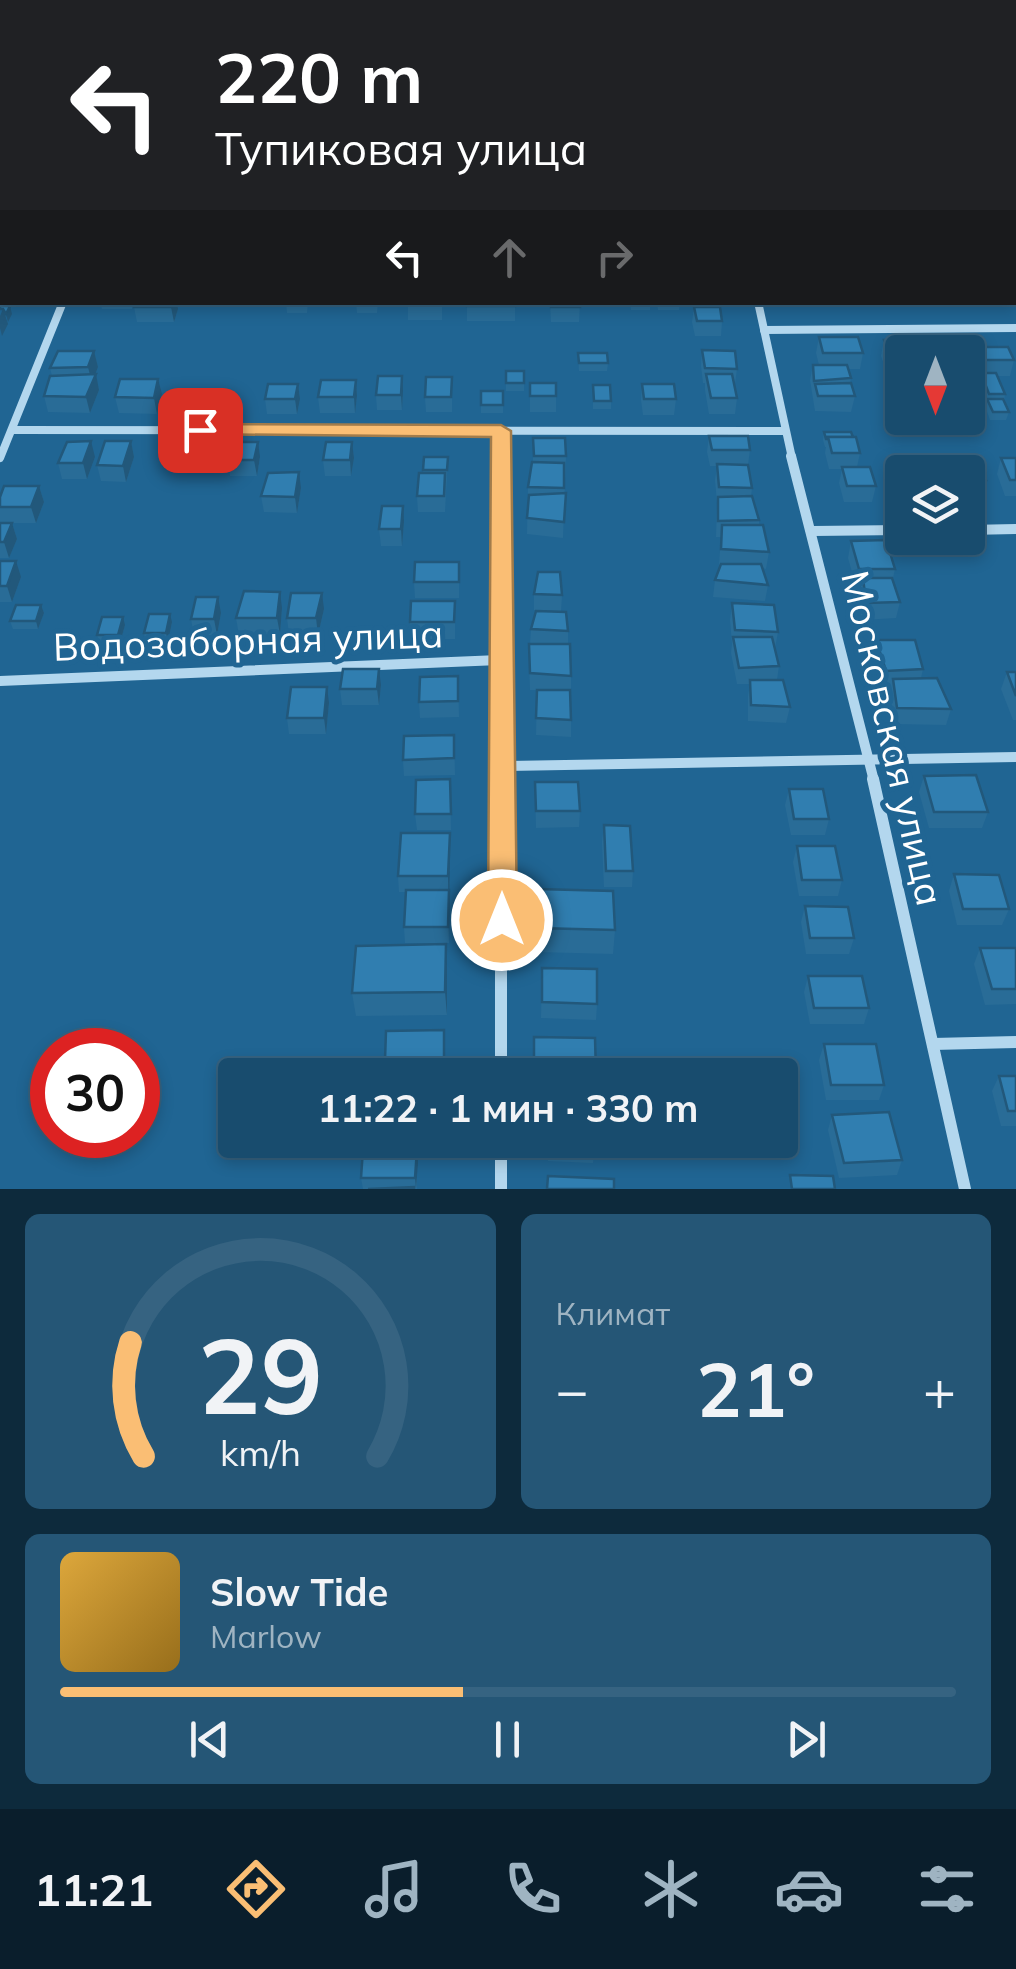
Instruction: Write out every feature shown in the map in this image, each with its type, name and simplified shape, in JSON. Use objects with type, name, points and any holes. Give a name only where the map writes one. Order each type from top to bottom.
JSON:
[{"type":"street","points":[[0,458],[62,305]]},
{"type":"street","name":"Московская улица","points":[[759,305],[785,431],[868,760],[965,1189]]},
{"type":"street","points":[[764,330],[1016,328]]},
{"type":"street","points":[[12,430],[785,431]]},
{"type":"street","points":[[501,431],[501,1058]]},
{"type":"street","points":[[813,531],[885,530]]},
{"type":"street","points":[[985,530],[1016,530]]},
{"type":"street","name":"Водозаборная улица","points":[[0,680],[499,660]]},
{"type":"street","points":[[504,766],[1016,757]]},
{"type":"street","points":[[933,1044],[1016,1042]]},
{"type":"street","points":[[500,1189],[501,1158]]},
{"type":"building","points":[[134,305],[172,305],[171,307]]},
{"type":"building","points":[[694,307],[720,307],[722,321],[697,321]]},
{"type":"building","points":[[819,337],[858,337],[863,353],[823,353]]},
{"type":"building","points":[[985,347],[1008,347],[1014,360],[985,360]]},
{"type":"building","points":[[702,350],[735,351],[737,369],[705,368]]},
{"type":"building","points":[[58,351],[94,351],[88,367],[50,368]]},
{"type":"building","points":[[578,353],[607,353],[608,363],[579,363]]},
{"type":"building","points":[[813,365],[847,365],[851,378],[814,381]]},
{"type":"building","points":[[506,371],[524,371],[524,383],[506,383]]},
{"type":"building","points":[[985,373],[996,373],[1005,394],[989,394]]},
{"type":"building","points":[[96,374],[86,397],[44,396],[50,376]]},
{"type":"building","points":[[706,374],[732,374],[737,398],[711,398]]},
{"type":"building","points":[[378,376],[402,376],[401,395],[376,395]]},
{"type":"building","points":[[426,377],[452,377],[451,397],[425,397]]},
{"type":"building","points":[[120,379],[158,379],[154,398],[115,397]]},
{"type":"building","points":[[321,380],[356,380],[354,397],[318,397]]},
{"type":"building","points":[[530,383],[556,383],[556,396],[530,396]]},
{"type":"building","points":[[851,383],[855,396],[818,396],[815,384]]},
{"type":"building","points":[[268,384],[298,384],[295,399],[265,399]]},
{"type":"building","points":[[642,384],[674,384],[676,399],[644,399]]},
{"type":"building","points":[[593,385],[610,385],[611,401],[594,401]]},
{"type":"building","points":[[481,391],[503,391],[503,405],[481,405]]},
{"type":"building","points":[[987,399],[1003,399],[1009,412],[993,412]]},
{"type":"building","points":[[824,432],[851,432],[853,437],[826,439]]},
{"type":"building","points":[[709,436],[748,436],[750,450],[712,450]]},
{"type":"building","points":[[828,437],[856,437],[860,453],[832,453]]},
{"type":"building","points":[[533,438],[565,438],[566,456],[534,456]]},
{"type":"building","points":[[91,441],[83,463],[58,463],[67,442]]},
{"type":"building","points":[[105,441],[131,441],[123,466],[97,465]]},
{"type":"building","points":[[232,442],[258,442],[254,460],[228,460]]},
{"type":"building","points":[[326,442],[352,442],[350,460],[323,460]]},
{"type":"building","points":[[207,447],[226,447],[223,460],[204,460]]},
{"type":"building","points":[[424,457],[448,457],[447,470],[423,470]]},
{"type":"building","points":[[1001,458],[1016,458],[1016,480],[1010,480]]},
{"type":"building","points":[[532,462],[564,463],[564,488],[528,487]]},
{"type":"building","points":[[717,464],[748,465],[752,488],[719,487]]},
{"type":"building","points":[[842,467],[870,467],[876,486],[847,486]]},
{"type":"building","points":[[299,472],[295,497],[261,496],[268,473]]},
{"type":"building","points":[[419,473],[445,473],[444,496],[417,496]]},
{"type":"building","points":[[4,486],[39,486],[31,507],[0,507]]},
{"type":"building","points":[[566,493],[564,522],[527,518],[529,495]]},
{"type":"building","points":[[752,496],[759,520],[718,521],[718,497]]},
{"type":"building","points":[[382,506],[403,506],[401,529],[379,529]]},
{"type":"building","points":[[0,523],[12,523],[4,542],[0,542]]},
{"type":"building","points":[[722,525],[763,525],[769,552],[721,549]]},
{"type":"building","points":[[885,540],[885,555],[891,555],[895,569],[859,569],[851,541]]},
{"type":"building","points":[[0,561],[16,561],[7,586],[0,586]]},
{"type":"building","points":[[415,562],[459,562],[459,582],[414,582]]},
{"type":"building","points":[[721,564],[761,564],[768,585],[715,580]]},
{"type":"building","points":[[538,572],[560,572],[562,595],[534,594]]},
{"type":"building","points":[[863,578],[892,578],[900,602],[866,603]]},
{"type":"building","points":[[244,591],[280,592],[277,618],[236,618]]},
{"type":"building","points":[[291,593],[322,593],[316,618],[287,618]]},
{"type":"building","points":[[196,597],[218,597],[214,619],[191,619]]},
{"type":"building","points":[[411,601],[455,601],[454,622],[410,622]]},
{"type":"building","points":[[732,603],[774,605],[778,632],[735,630]]},
{"type":"building","points":[[16,605],[41,605],[36,621],[10,621]]},
{"type":"building","points":[[536,611],[566,612],[568,631],[531,629]]},
{"type":"building","points":[[149,614],[170,614],[166,633],[144,633]]},
{"type":"building","points":[[102,617],[123,617],[118,635],[97,635]]},
{"type":"building","points":[[733,637],[772,637],[779,666],[739,668]]},
{"type":"building","points":[[876,640],[915,640],[923,669],[886,671]]},
{"type":"building","points":[[529,644],[570,644],[571,676],[530,673]]},
{"type":"building","points":[[343,669],[379,669],[377,689],[340,689]]},
{"type":"building","points":[[1007,672],[1016,672],[1016,696]]},
{"type":"building","points":[[458,676],[458,701],[419,702],[420,677]]},
{"type":"building","points":[[937,678],[951,709],[897,708],[893,679]]},
{"type":"building","points":[[750,680],[783,680],[790,707],[751,705]]},
{"type":"building","points":[[291,687],[327,687],[324,718],[287,718]]},
{"type":"building","points":[[537,690],[570,690],[571,720],[536,718]]},
{"type":"building","points":[[454,735],[454,758],[403,760],[404,736]]},
{"type":"building","points":[[976,775],[988,812],[934,812],[924,776]]},
{"type":"building","points":[[450,779],[451,814],[415,814],[416,780]]},
{"type":"building","points":[[535,782],[578,782],[580,811],[536,811]]},
{"type":"building","points":[[789,789],[823,789],[829,819],[794,819]]},
{"type":"building","points":[[604,825],[630,826],[633,871],[606,871]]},
{"type":"building","points":[[401,833],[450,833],[448,876],[398,876]]},
{"type":"building","points":[[797,846],[835,846],[842,880],[802,880]]},
{"type":"building","points":[[954,874],[999,875],[1009,909],[963,909]]},
{"type":"building","points":[[537,889],[613,891],[615,930],[537,928]]},
{"type":"building","points":[[406,890],[449,890],[448,927],[404,927]]},
{"type":"building","points":[[805,906],[848,907],[854,938],[810,938]]},
{"type":"building","points":[[446,944],[445,992],[352,993],[356,946]]},
{"type":"building","points":[[980,948],[1016,948],[1016,989],[992,989]]},
{"type":"building","points":[[542,968],[597,969],[597,1004],[542,1002]]},
{"type":"building","points":[[808,976],[862,976],[869,1008],[814,1008]]},
{"type":"building","points":[[444,1030],[444,1058],[385,1058],[386,1031]]},
{"type":"building","points":[[534,1037],[595,1038],[596,1058],[534,1058]]},
{"type":"building","points":[[824,1044],[876,1044],[884,1085],[831,1085]]},
{"type":"building","points":[[999,1076],[1016,1076],[1016,1111],[1008,1111]]},
{"type":"building","points":[[889,1112],[902,1160],[844,1163],[832,1115]]},
{"type":"building","points":[[362,1158],[416,1158],[415,1178],[361,1178]]},
{"type":"building","points":[[790,1175],[833,1176],[835,1189],[792,1189]]},
{"type":"building","points":[[548,1176],[614,1179],[614,1189],[547,1189]]},
{"type":"route","points":[[200,430],[501,431],[502,920]]}]
